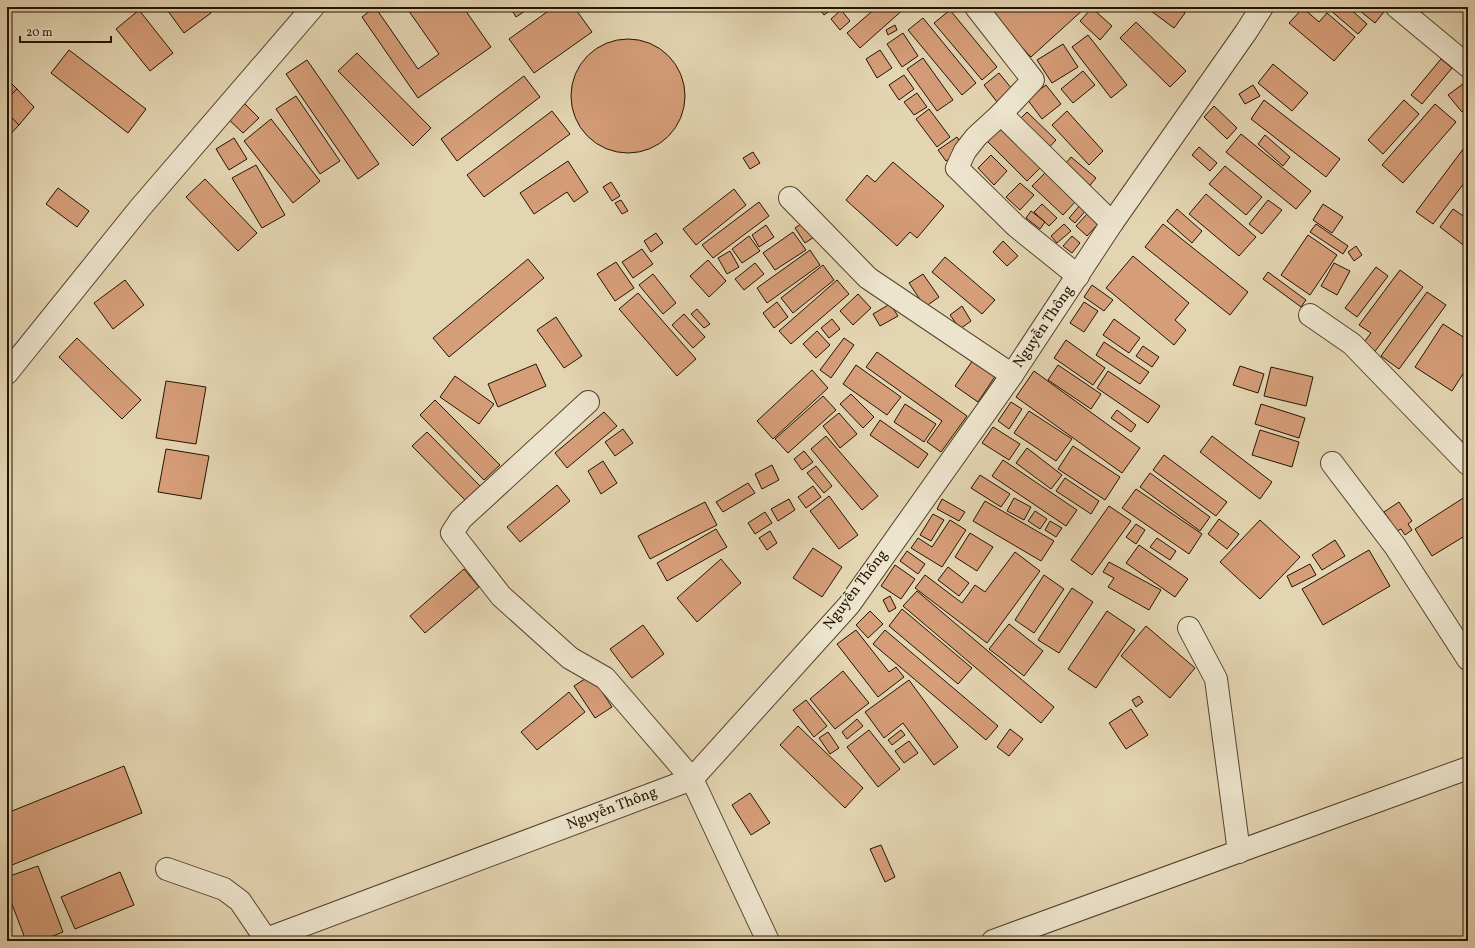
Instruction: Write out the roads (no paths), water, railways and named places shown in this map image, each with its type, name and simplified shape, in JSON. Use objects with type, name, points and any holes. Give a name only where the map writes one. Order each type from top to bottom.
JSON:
[{"type":"street","points":[[7,373],[140,208],[314,7]]},
{"type":"street","points":[[976,7],[1033,80],[1001,114],[976,136],[965,151],[957,168],[1016,226],[1078,276]]},
{"type":"street","name":"Nguyễn Thông","points":[[265,940],[692,779],[849,605],[1012,375],[1112,223],[1262,7]]},
{"type":"street","points":[[1397,7],[1468,66]]},
{"type":"street","points":[[1001,114],[1112,223]]},
{"type":"street","points":[[790,198],[868,278],[1012,375]]},
{"type":"street","points":[[1310,315],[1352,344],[1468,464]]},
{"type":"street","points":[[588,402],[461,519],[452,534],[501,596],[570,658],[605,678],[692,779],[768,941]]},
{"type":"street","points":[[1332,463],[1395,546],[1468,659]]},
{"type":"street","points":[[1189,628],[1216,679],[1239,852]]},
{"type":"street","points":[[993,941],[1468,768]]},
{"type":"street","points":[[167,869],[224,889],[240,901],[265,940]]}]
